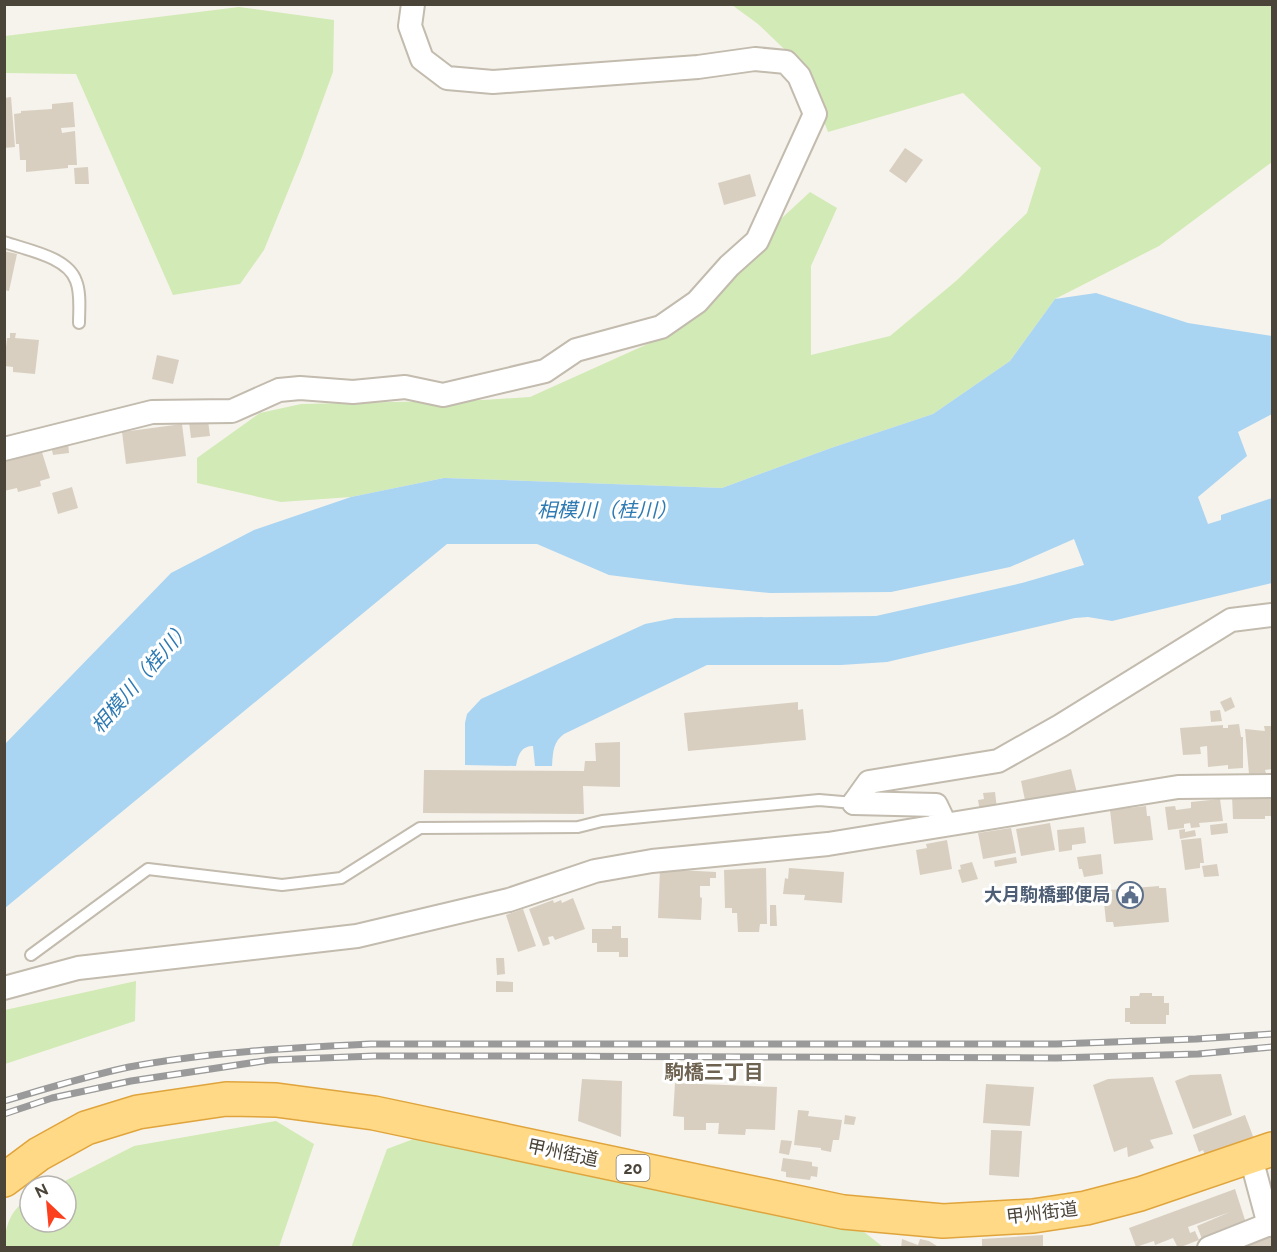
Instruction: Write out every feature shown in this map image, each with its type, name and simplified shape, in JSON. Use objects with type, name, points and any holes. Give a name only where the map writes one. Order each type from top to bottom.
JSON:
[{"type":"highway","name":"甲州街道","points":[[4,1180],[39,1154],[86,1128],[138,1112],[226,1099],[276,1101],[374,1113],[843,1212],[943,1221],[1033,1216],[1086,1208],[1140,1194],[1262,1154]]},
{"type":"street","points":[[4,448],[152,412],[232,411],[279,390],[300,388],[353,392],[405,387],[443,395],[544,370],[576,350],[661,327],[697,302],[729,266],[757,241],[815,114],[799,76],[786,62],[754,59],[698,67],[493,82],[447,78],[422,58],[410,26],[412,4]]},
{"type":"street","points":[[854,804],[869,782],[998,761],[1060,726],[1231,620],[1272,615]]},
{"type":"street","points":[[4,988],[78,968],[357,936],[509,900],[595,871],[652,861],[828,844],[1178,787],[1272,786]]},
{"type":"street","points":[[854,804],[936,805],[945,824]]},
{"type":"street","points":[[1213,1247],[1270,1224],[1262,1154]]},
{"type":"lane","points":[[4,242],[61,262],[72,271],[78,283],[79,323]]},
{"type":"lane","points":[[31,955],[148,869],[282,885],[341,878],[420,828],[578,827],[602,821],[819,800],[854,804]]},
{"type":"green space","points":[[732,5],[1272,5],[1272,162],[1159,246],[1055,299],[1010,361],[933,414],[722,488],[444,478],[351,497],[281,502],[197,483],[197,458],[260,413],[301,404],[530,397],[652,342],[714,300],[769,230],[810,192],[837,208],[811,266],[811,355],[890,336],[956,281],[1027,213],[1041,168],[963,93],[828,132],[803,67],[758,24]]},
{"type":"green space","points":[[239,7],[334,20],[333,72],[302,157],[264,250],[240,284],[173,295],[76,74],[5,73],[5,36]]},
{"type":"green space","points":[[136,981],[135,1021],[5,1064],[5,1010]]},
{"type":"green space","points":[[276,1121],[314,1144],[279,1247],[5,1247],[7,1225],[18,1207],[18,1234],[78,1234],[78,1174],[134,1146]]},
{"type":"green space","points":[[432,1132],[849,1220],[883,1247],[351,1248],[387,1149]]},
{"type":"water","name":"相模川（桂川）","points":[[1096,293],[1188,323],[1272,336],[1272,414],[1238,432],[1247,456],[1198,497],[1208,524],[1221,520],[1221,515],[1272,498],[1272,583],[1112,621],[1088,617],[1075,618],[887,662],[841,665],[707,665],[564,734],[560,737],[553,752],[552,766],[535,766],[533,746],[521,752],[516,766],[465,765],[467,714],[481,699],[645,624],[675,618],[876,616],[1022,583],[1084,565],[1074,539],[1010,567],[891,592],[770,593],[609,575],[537,544],[447,544],[5,908],[5,744],[171,573],[254,530],[351,497],[444,478],[722,488],[933,414],[1010,361],[1055,299]]},
{"type":"building","points":[[11,97],[15,147],[4,148],[4,98]]},
{"type":"building","points":[[73,102],[75,127],[61,128],[62,133],[75,131],[77,165],[26,172],[26,160],[20,160],[19,144],[16,144],[14,114],[21,113],[21,111],[52,109],[52,104]]},
{"type":"building","points":[[905,148],[923,160],[906,183],[889,171]]},
{"type":"building","points":[[88,167],[89,184],[75,184],[74,168]]},
{"type":"building","points":[[750,174],[756,196],[724,205],[718,183]]},
{"type":"building","points":[[4,251],[17,254],[9,291],[4,290]]},
{"type":"building","points":[[10,333],[16,333],[15,338],[39,340],[35,374],[13,372],[13,367],[4,366],[7,338],[10,338]]},
{"type":"building","points":[[157,355],[179,360],[173,384],[152,379]]},
{"type":"building","points":[[208,420],[210,436],[191,438],[189,422]]},
{"type":"building","points":[[182,424],[186,456],[126,464],[122,432]]},
{"type":"building","points":[[68,442],[69,453],[53,455],[51,445]]},
{"type":"building","points":[[41,449],[50,478],[40,481],[41,486],[18,492],[17,488],[4,491],[4,460]]},
{"type":"building","points":[[72,487],[78,508],[58,514],[52,493]]},
{"type":"building","points":[[1231,697],[1235,707],[1225,712],[1220,702]]},
{"type":"building","points":[[798,702],[798,710],[803,709],[806,740],[688,751],[684,713]]},
{"type":"building","points":[[1220,710],[1222,721],[1211,722],[1210,711]]},
{"type":"building","points":[[1239,724],[1241,737],[1243,737],[1243,768],[1228,769],[1228,765],[1208,767],[1207,746],[1200,747],[1201,754],[1183,755],[1180,728],[1223,725],[1223,728],[1228,728],[1228,725]]},
{"type":"building","points":[[1264,726],[1272,726],[1272,769],[1265,770],[1266,773],[1249,774],[1245,729],[1265,731]]},
{"type":"building","points":[[620,742],[620,787],[583,786],[584,814],[423,813],[424,770],[584,771],[585,761],[596,761],[595,743]]},
{"type":"building","points":[[1071,769],[1077,793],[1026,805],[1021,781]]},
{"type":"building","points":[[995,792],[997,809],[980,812],[978,800],[984,799],[983,793]]},
{"type":"building","points":[[1272,795],[1271,816],[1265,816],[1265,819],[1233,819],[1232,796]]},
{"type":"building","points":[[1220,799],[1223,821],[1199,823],[1200,827],[1191,828],[1190,823],[1184,824],[1184,828],[1168,830],[1165,807],[1175,806],[1176,810],[1191,808],[1191,802]]},
{"type":"building","points":[[1146,806],[1147,816],[1150,816],[1153,840],[1114,844],[1110,810]]},
{"type":"building","points":[[1050,823],[1055,850],[1021,856],[1016,829]]},
{"type":"building","points":[[1227,823],[1228,833],[1211,835],[1210,825]]},
{"type":"building","points":[[1084,827],[1086,843],[1072,845],[1072,850],[1059,852],[1057,830]]},
{"type":"building","points":[[1011,828],[1016,853],[983,859],[978,833]]},
{"type":"building","points":[[1185,829],[1185,832],[1195,830],[1196,836],[1180,839],[1179,830]]},
{"type":"building","points":[[1201,838],[1204,863],[1200,863],[1200,868],[1185,870],[1181,840]]},
{"type":"building","points":[[947,840],[952,869],[920,875],[916,850],[927,848],[926,844]]},
{"type":"building","points":[[1101,854],[1103,874],[1084,877],[1082,869],[1079,869],[1077,857]]},
{"type":"building","points":[[1016,857],[1017,863],[995,867],[994,861]]},
{"type":"building","points":[[972,862],[978,879],[962,883],[958,870],[961,869],[960,865]]},
{"type":"building","points":[[1217,864],[1219,876],[1204,877],[1202,866]]},
{"type":"building","points":[[766,868],[767,924],[760,924],[759,932],[738,932],[737,913],[732,913],[732,908],[725,908],[724,870]]},
{"type":"building","points":[[789,868],[844,872],[842,903],[804,900],[805,895],[783,894]]},
{"type":"building","points":[[660,869],[716,872],[716,878],[710,878],[710,886],[700,886],[701,920],[658,918]]},
{"type":"building","points":[[1159,886],[1159,888],[1166,888],[1169,922],[1114,927],[1113,922],[1106,922],[1104,902],[1110,901],[1109,890]]},
{"type":"building","points":[[1093,888],[1094,899],[1084,899],[1083,889]]},
{"type":"building","points":[[573,898],[585,929],[555,940],[553,936],[548,937],[550,944],[543,946],[529,909],[553,900],[554,903],[561,900],[562,903]]},
{"type":"building","points":[[770,905],[776,905],[777,926],[770,926]]},
{"type":"building","points":[[523,909],[536,946],[518,952],[506,915]]},
{"type":"building","points":[[612,926],[621,926],[621,938],[628,938],[628,957],[619,957],[619,952],[597,952],[597,943],[592,943],[592,929],[612,929]]},
{"type":"building","points":[[496,958],[504,958],[505,974],[497,975]]},
{"type":"building","points":[[496,981],[513,982],[513,992],[496,992]]},
{"type":"building","points":[[1140,993],[1164,996],[1164,1003],[1169,1003],[1166,1024],[1125,1022],[1125,1008],[1130,1008],[1130,996],[1139,996]]},
{"type":"building","points":[[1221,1074],[1232,1115],[1193,1129],[1175,1081],[1190,1075]]},
{"type":"building","points":[[1153,1077],[1173,1134],[1150,1140],[1154,1148],[1128,1157],[1127,1147],[1114,1152],[1093,1085],[1108,1079]]},
{"type":"building","points":[[582,1079],[622,1081],[621,1137],[578,1121]]},
{"type":"building","points":[[675,1083],[777,1087],[775,1130],[746,1129],[745,1135],[718,1134],[719,1123],[706,1123],[706,1130],[684,1130],[684,1117],[673,1116]]},
{"type":"building","points":[[986,1084],[1034,1087],[1030,1126],[983,1123]]},
{"type":"building","points":[[798,1110],[809,1111],[808,1116],[842,1120],[839,1140],[833,1140],[831,1152],[821,1150],[821,1148],[794,1145]]},
{"type":"building","points":[[845,1115],[856,1117],[854,1125],[844,1124]]},
{"type":"building","points":[[1245,1115],[1254,1139],[1206,1157],[1203,1150],[1199,1152],[1193,1135]]},
{"type":"building","points":[[991,1130],[1022,1131],[1019,1177],[989,1175]]},
{"type":"building","points":[[781,1140],[792,1141],[789,1155],[779,1153]]},
{"type":"building","points":[[783,1158],[812,1162],[812,1166],[818,1167],[817,1177],[811,1176],[810,1180],[786,1177],[786,1172],[781,1171]]},
{"type":"building","points":[[1235,1189],[1246,1223],[1202,1239],[1197,1226],[1230,1212],[1188,1227],[1190,1233],[1195,1231],[1199,1240],[1178,1248],[1173,1238],[1155,1245],[1154,1241],[1136,1247],[1129,1228]]},
{"type":"building","points":[[1272,1232],[1272,1248],[1233,1247]]},
{"type":"building","points":[[1043,1235],[1043,1248],[982,1248],[982,1239]]},
{"type":"building","points":[[902,1239],[918,1245],[920,1239],[929,1241],[940,1248],[901,1248]]},
{"type":"railway","points":[[4,1101],[98,1074],[159,1062],[249,1051],[371,1044],[1056,1044],[1272,1034]]},
{"type":"railway","points":[[4,1114],[52,1098],[131,1081],[270,1060],[374,1056],[1056,1058],[1198,1054],[1272,1047]]},
{"type":"place","name":"大月駒橋郵便局","points":[[1130,895]]},
{"type":"district","name":"駒橋三丁目","points":[[714,1072]]}]
